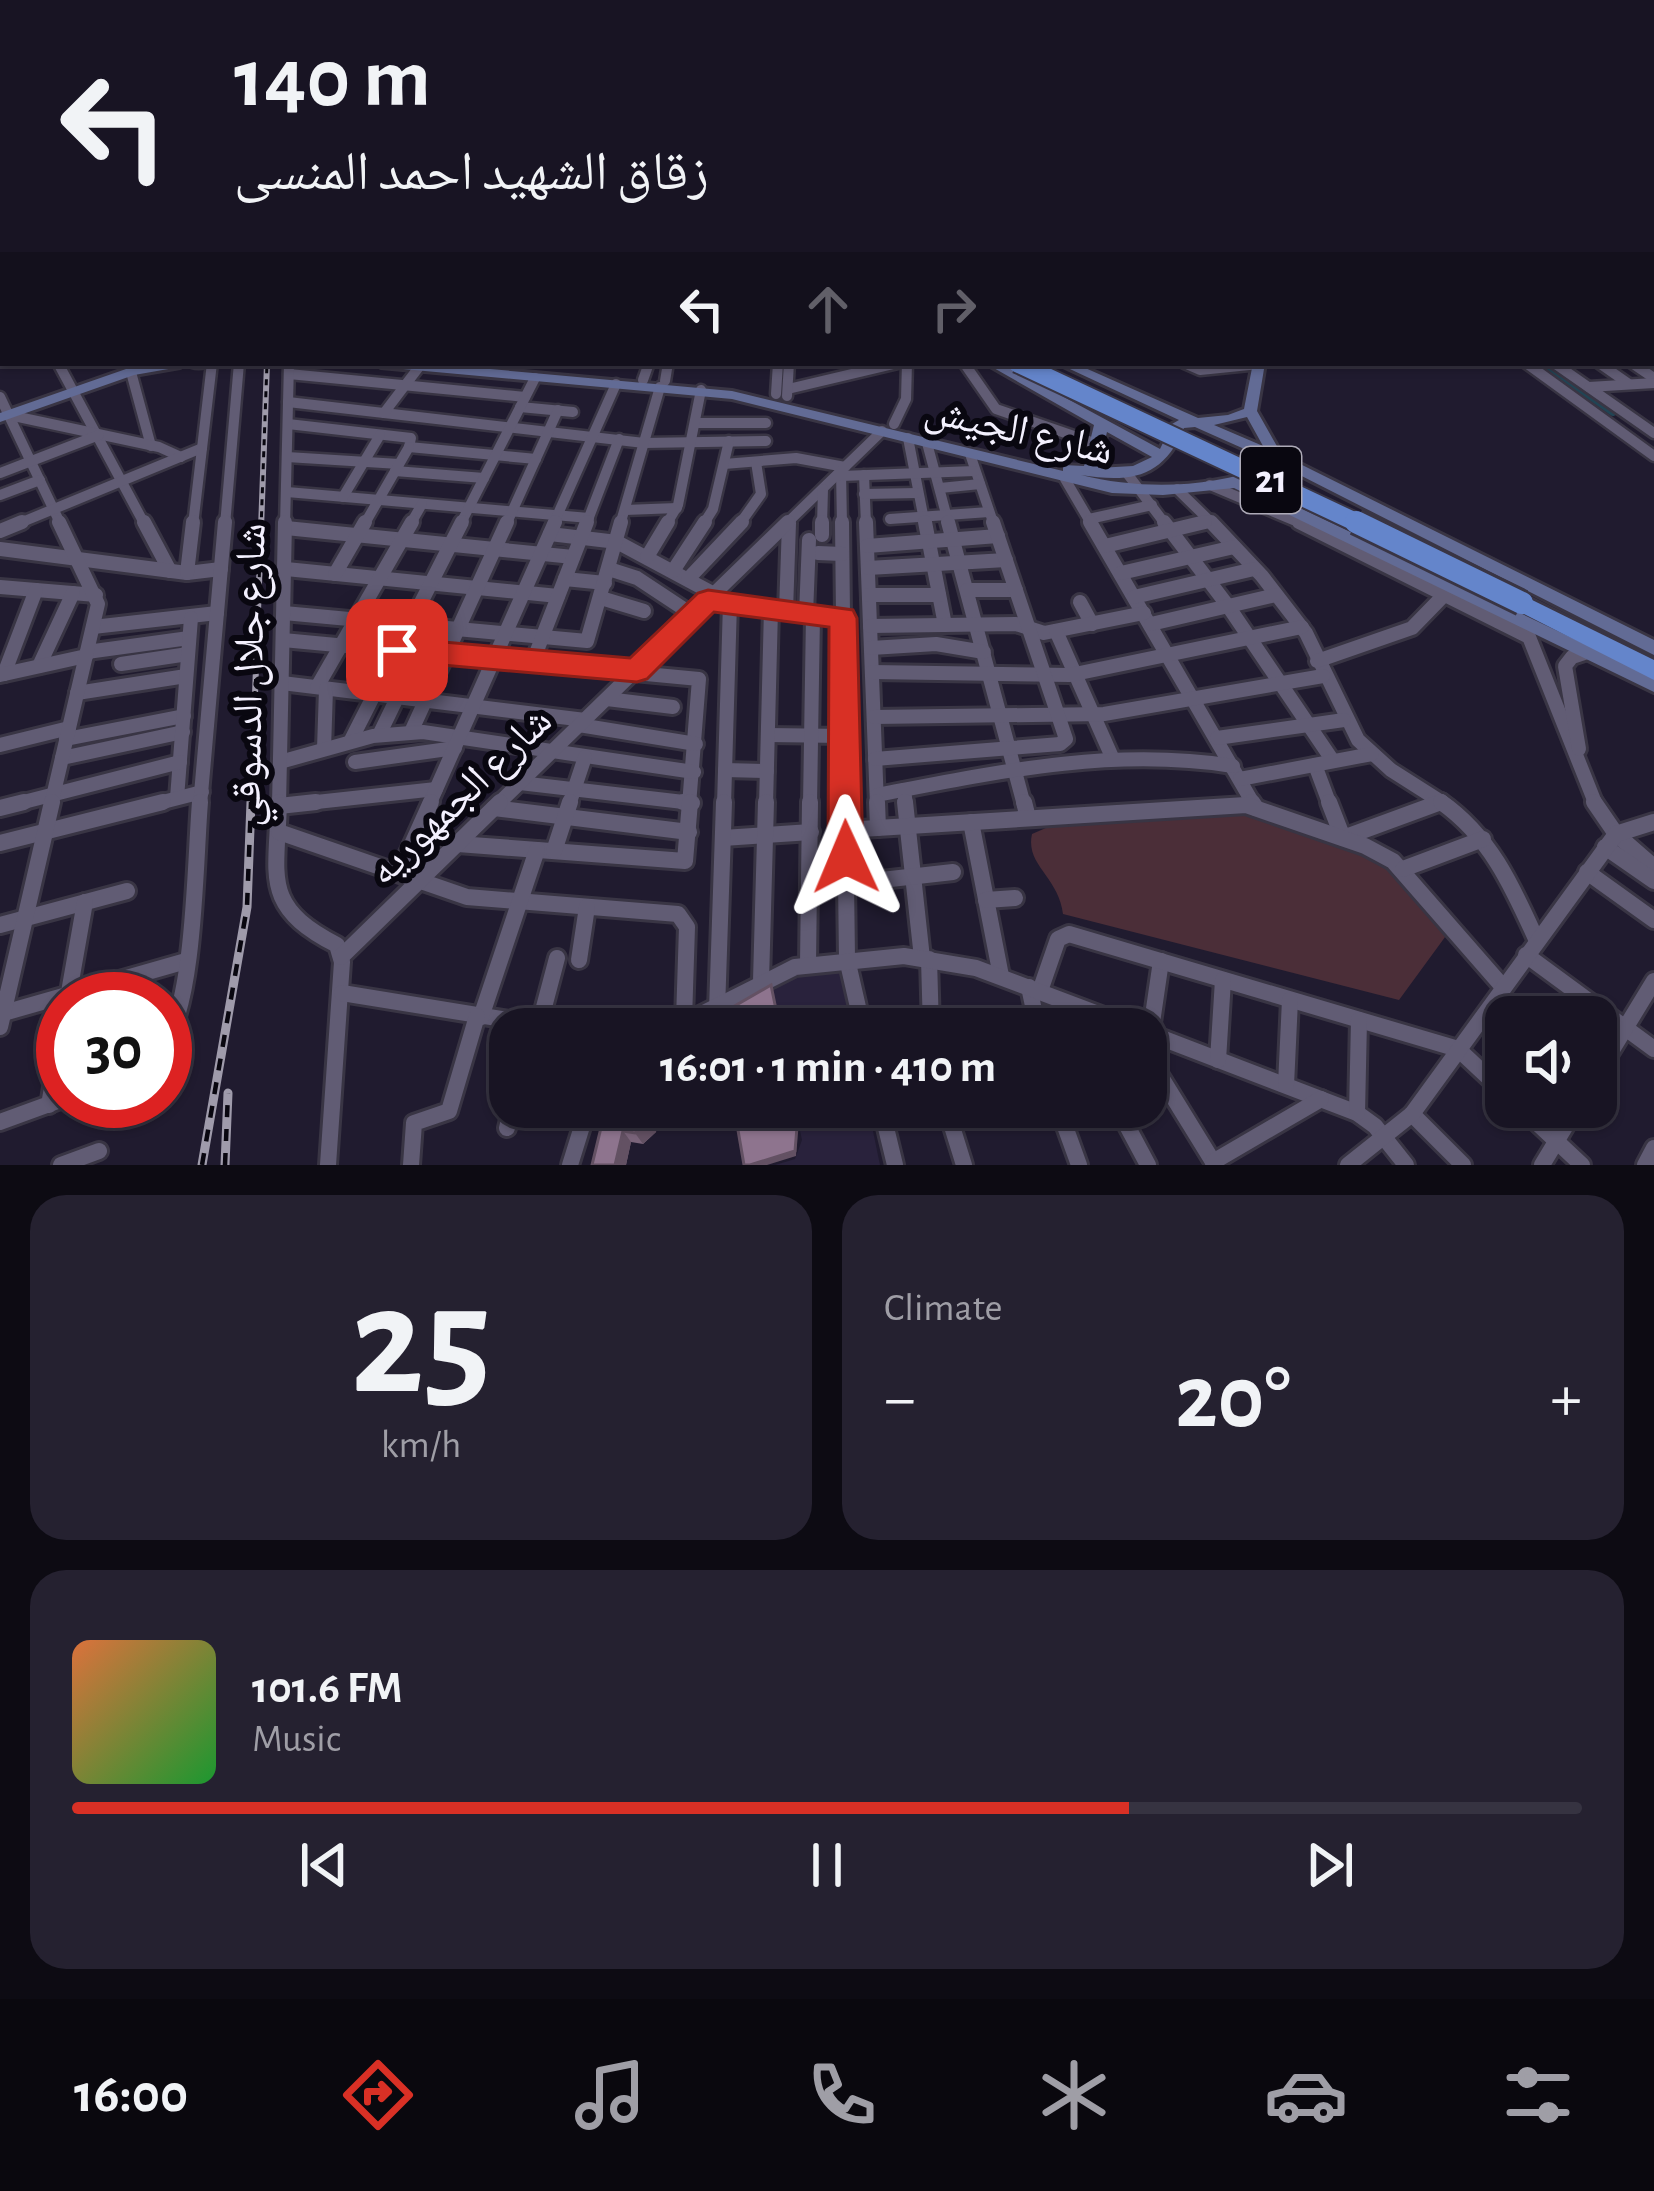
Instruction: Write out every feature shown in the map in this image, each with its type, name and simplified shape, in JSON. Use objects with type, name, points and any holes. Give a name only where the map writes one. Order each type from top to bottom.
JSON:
[{"type":"highway","name":"21","points":[[1024,366],[1523,597],[1654,652]]},
{"type":"highway","name":"21","points":[[1048,366],[1523,597],[1654,671]]},
{"type":"main road","name":"شارع الجيش","points":[[410,366],[642,383]]},
{"type":"main road","name":"شارع الجيش","points":[[470,366],[779,395],[888,428],[1090,472],[1126,472],[1161,456],[1176,428],[1192,420]]},
{"type":"main road","points":[[997,366],[1161,456]]},
{"type":"main road","points":[[1070,366],[1277,458],[1613,623],[1654,652]]},
{"type":"main road","points":[[1259,366],[1250,411],[1277,458]]},
{"type":"main road","points":[[4,417],[132,369]]},
{"type":"main road","name":"شارع الجيش","points":[[663,384],[779,395]]},
{"type":"main road","points":[[1192,420],[1229,419],[1250,411]]},
{"type":"main road","points":[[1090,472],[1102,423]]},
{"type":"main road","name":"شارع الجيش","points":[[888,428],[908,438],[1065,478],[1140,490],[1238,483],[1269,473],[1277,458]]},
{"type":"main road","points":[[1238,483],[1654,685]]},
{"type":"street","points":[[60,366],[170,571]]},
{"type":"street","points":[[187,573],[208,366]]},
{"type":"street","points":[[184,972],[239,366]]},
{"type":"street","points":[[642,383],[652,366]]},
{"type":"street","points":[[284,614],[590,639],[667,366]]},
{"type":"street","points":[[778,366],[779,395]]},
{"type":"street","points":[[688,579],[756,507],[766,423],[788,366]]},
{"type":"street","points":[[779,395],[891,366]]},
{"type":"street","points":[[888,428],[907,399],[903,366]]},
{"type":"street","points":[[966,366],[984,399],[996,409],[1096,444]]},
{"type":"street","points":[[1191,366],[1200,370],[1239,366]]},
{"type":"street","points":[[1530,366],[1654,456]]},
{"type":"street","points":[[1558,366],[1654,433]]},
{"type":"street","points":[[1603,366],[1630,384]]},
{"type":"street","points":[[384,413],[419,367]]},
{"type":"street","points":[[132,369],[151,446]]},
{"type":"street","points":[[289,369],[573,412]]},
{"type":"street","name":"شارع جلال الدسوقي","points":[[289,369],[278,885],[283,906],[297,925],[337,945],[341,957]]},
{"type":"street","points":[[350,742],[535,378]]},
{"type":"street","points":[[1587,387],[1654,381]]},
{"type":"street","points":[[400,871],[616,384]]},
{"type":"street","points":[[647,557],[677,508],[701,390]]},
{"type":"street","points":[[207,398],[236,393]]},
{"type":"street","points":[[0,397],[4,417],[31,461],[96,595],[87,654],[1,1018]]},
{"type":"street","points":[[288,402],[644,442],[766,441]]},
{"type":"street","points":[[411,732],[557,410]]},
{"type":"street","points":[[4,417],[151,446],[181,457]]},
{"type":"street","points":[[695,423],[766,423]]},
{"type":"street","points":[[288,424],[412,438],[335,574]]},
{"type":"street","name":"شارع الجمهوريه","points":[[341,957],[888,428]]},
{"type":"street","points":[[343,497],[380,434]]},
{"type":"street","points":[[0,473],[99,435]]},
{"type":"street","points":[[908,438],[945,625]]},
{"type":"street","points":[[533,662],[619,439]]},
{"type":"street","points":[[673,571],[713,509],[729,442]]},
{"type":"street","points":[[927,443],[1028,818]]},
{"type":"street","points":[[409,447],[536,459]]},
{"type":"street","points":[[0,531],[202,448]]},
{"type":"street","points":[[875,759],[1060,744],[1067,736],[970,454]]},
{"type":"street","points":[[287,458],[364,462],[484,478]]},
{"type":"street","points":[[724,464],[807,459],[864,475],[936,472],[978,478]]},
{"type":"street","points":[[842,471],[847,959],[858,1008]]},
{"type":"street","points":[[1126,472],[1228,606],[1333,761]]},
{"type":"street","points":[[864,475],[878,828]]},
{"type":"street","points":[[940,488],[978,478]]},
{"type":"street","points":[[1065,478],[1256,808]]},
{"type":"street","points":[[0,495],[40,480]]},
{"type":"street","points":[[1209,485],[1266,506],[1447,592],[1529,637],[1610,840],[1654,881]]},
{"type":"street","points":[[808,964],[809,614],[823,488]]},
{"type":"street","points":[[1177,489],[1302,627],[1344,720],[1372,754],[1441,802],[1483,839],[1502,866],[1532,948],[1654,1049]]},
{"type":"street","points":[[286,492],[589,518]]},
{"type":"street","points":[[865,494],[916,494]]},
{"type":"street","points":[[324,749],[322,688],[422,504]]},
{"type":"street","points":[[1089,518],[1152,506]]},
{"type":"street","points":[[626,510],[677,508]]},
{"type":"street","points":[[890,519],[989,512]]},
{"type":"street","points":[[1105,546],[1209,521]]},
{"type":"street","points":[[761,981],[768,735],[789,523]]},
{"type":"street","points":[[286,529],[573,557]]},
{"type":"street","points":[[550,534],[616,542],[688,579],[711,597],[730,603],[843,618]]},
{"type":"street","points":[[867,547],[998,536]]},
{"type":"street","points":[[1120,573],[1234,547]]},
{"type":"street","points":[[0,549],[187,573],[221,569]]},
{"type":"street","points":[[818,553],[842,554]]},
{"type":"street","points":[[868,568],[1006,560]]},
{"type":"street","points":[[286,569],[558,596]]},
{"type":"street","points":[[1134,596],[1254,569]]},
{"type":"street","points":[[565,579],[605,583],[637,578],[693,615]]},
{"type":"street","points":[[605,583],[644,611]]},
{"type":"street","points":[[0,587],[96,595]]},
{"type":"street","points":[[2,675],[36,590]]},
{"type":"street","points":[[967,590],[1016,590]]},
{"type":"street","points":[[1317,661],[1412,628],[1447,592]]},
{"type":"street","points":[[39,666],[73,593]]},
{"type":"street","points":[[869,595],[939,595]]},
{"type":"street","points":[[870,626],[1016,624],[1031,631],[1056,631],[1276,595]]},
{"type":"street","points":[[1080,602],[1092,624]]},
{"type":"street","points":[[717,1008],[730,603]]},
{"type":"street","points":[[93,627],[218,613]]},
{"type":"street","points":[[177,798],[191,618]]},
{"type":"street","points":[[872,672],[1076,674],[1302,627]]},
{"type":"street","points":[[1056,631],[1112,757]]},
{"type":"street","points":[[283,640],[688,675],[700,683],[688,856],[682,862],[458,844]]},
{"type":"street","points":[[871,648],[936,644],[984,652]]},
{"type":"street","points":[[2,675],[87,654],[188,646]]},
{"type":"street","points":[[121,664],[188,646]]},
{"type":"street","points":[[1582,774],[1565,666],[1572,657],[1587,652]]},
{"type":"street","points":[[910,673],[912,689]]},
{"type":"street","points":[[77,693],[186,676]]},
{"type":"street","points":[[874,717],[1094,715],[1323,676]]},
{"type":"street","points":[[282,683],[473,706],[696,744]]},
{"type":"street","points":[[379,735],[397,698]]},
{"type":"street","points":[[607,699],[673,707]]},
{"type":"street","points":[[1217,738],[1344,720]]},
{"type":"street","points":[[0,745],[183,724]]},
{"type":"street","points":[[62,758],[183,724]]},
{"type":"street","points":[[280,762],[379,735],[411,732],[694,772]]},
{"type":"street","points":[[768,735],[844,736]]},
{"type":"street","points":[[355,762],[457,742]]},
{"type":"street","points":[[877,795],[1112,757],[1174,755],[1237,773],[1372,754]]},
{"type":"street","points":[[411,1165],[414,1124],[448,1111],[520,902],[566,817],[585,757]]},
{"type":"street","points":[[0,808],[180,763]]},
{"type":"street","points":[[1315,765],[1342,838]]},
{"type":"street","points":[[725,770],[767,771]]},
{"type":"street","points":[[520,783],[692,803]]},
{"type":"street","points":[[279,806],[436,789]]},
{"type":"street","points":[[904,790],[930,1008]]},
{"type":"street","points":[[0,843],[202,792]]},
{"type":"street","points":[[1342,838],[1441,802]]},
{"type":"street","points":[[494,808],[689,832]]},
{"type":"street","points":[[845,830],[1256,808],[1374,850],[1403,869],[1503,987]]},
{"type":"street","points":[[971,822],[1001,976]]},
{"type":"street","points":[[1348,1165],[1387,1139],[1412,1114],[1610,840],[1654,823]]},
{"type":"street","points":[[279,832],[467,897],[683,916],[687,927],[684,1008]]},
{"type":"street","points":[[723,838],[811,832]]},
{"type":"street","points":[[1403,869],[1483,839]]},
{"type":"street","points":[[1610,840],[1654,867]]},
{"type":"street","points":[[846,884],[953,872]]},
{"type":"street","points":[[1587,872],[1654,920]]},
{"type":"street","points":[[0,926],[127,891]]},
{"type":"street","points":[[986,901],[1015,898]]},
{"type":"street","points":[[72,972],[85,902]]},
{"type":"street","points":[[579,960],[587,907]]},
{"type":"street","points":[[1036,1008],[1034,989],[1063,936],[1458,1049],[1485,1074]]},
{"type":"street","points":[[328,1165],[341,957]]},
{"type":"street","points":[[544,1008],[557,958]]},
{"type":"street","points":[[720,1008],[761,981],[808,964],[926,958],[1001,976],[1070,1008]]},
{"type":"street","points":[[150,972],[186,961]]},
{"type":"street","points":[[1151,1008],[1162,962]]},
{"type":"street","points":[[1218,1060],[1223,980]]},
{"type":"street","points":[[1617,1041],[1654,982]]},
{"type":"street","points":[[342,993],[489,1021]]},
{"type":"street","points":[[1286,1085],[1290,1000]]},
{"type":"street","points":[[1,1018],[36,1007]]},
{"type":"street","points":[[1357,1113],[1359,1020]]},
{"type":"street","points":[[1167,1040],[1357,1113],[1387,1139],[1406,1165]]},
{"type":"street","points":[[1167,1090],[1214,1164],[1321,1099]]},
{"type":"street","points":[[0,1122],[36,1109]]},
{"type":"street","points":[[1412,1114],[1463,1165]]},
{"type":"street","points":[[570,1165],[581,1128]]},
{"type":"street","points":[[886,1128],[895,1165]]},
{"type":"street","points":[[952,1128],[964,1165]]},
{"type":"street","points":[[1065,1128],[1078,1165]]},
{"type":"street","points":[[1128,1128],[1148,1165]]},
{"type":"street","points":[[1542,1128],[1582,1165]]},
{"type":"street","points":[[1542,1165],[1564,1128]]},
{"type":"street","points":[[1645,1165],[1654,1148]]},
{"type":"street","points":[[61,1165],[99,1151]]},
{"type":"shaded area","points":[[1246,809],[1394,862],[1448,933],[1399,1000],[1063,914],[1031,845],[1032,834],[1055,824],[1236,814]]},
{"type":"shaded area","points":[[839,969],[847,1008],[776,1008],[771,985],[800,972]]},
{"type":"shaded area","points":[[799,1128],[872,1128],[880,1165],[775,1165],[795,1159],[802,1140]]},
{"type":"building","points":[[771,985],[776,1008],[731,1008]]},
{"type":"building","points":[[601,1128],[641,1128],[635,1133],[623,1131],[615,1165],[592,1165]]},
{"type":"building","points":[[738,1128],[797,1128],[795,1151],[744,1165]]},
{"type":"waterway","points":[[1548,366],[1613,411]]},
{"type":"railway","points":[[251,805],[267,366]]},
{"type":"railway","points":[[202,1165],[247,907],[251,802]]},
{"type":"railway","points":[[225,1165],[228,1093]]},
{"type":"route","points":[[397,650],[637,670],[708,600],[843,618],[846,857]]}]
